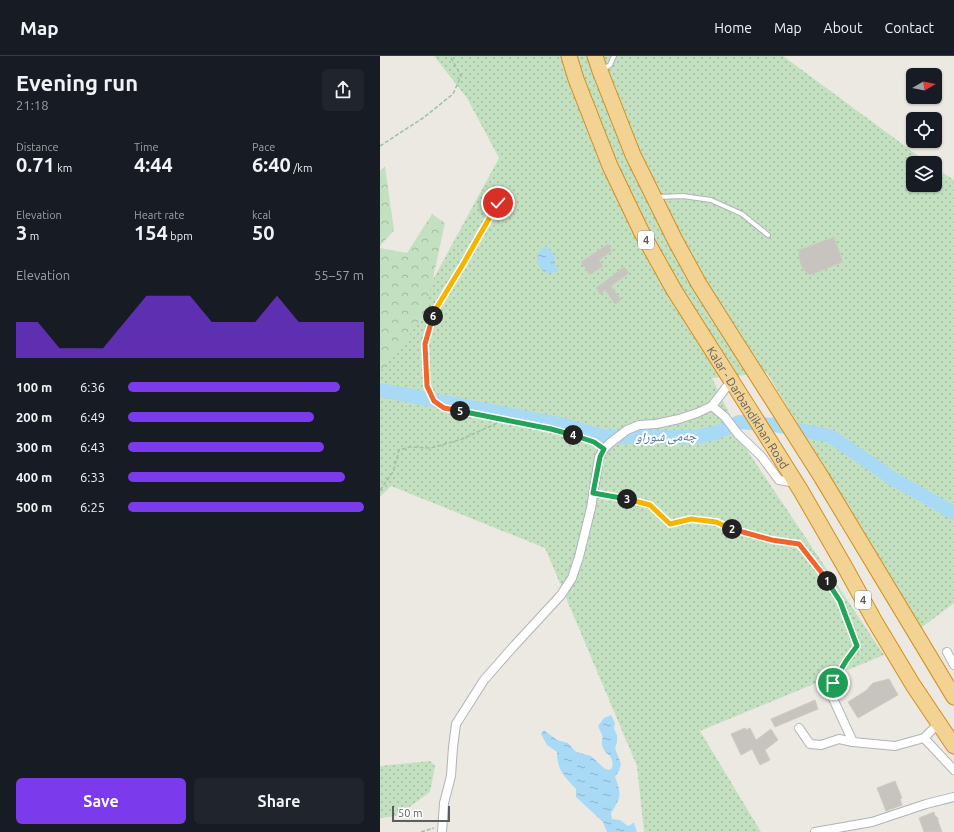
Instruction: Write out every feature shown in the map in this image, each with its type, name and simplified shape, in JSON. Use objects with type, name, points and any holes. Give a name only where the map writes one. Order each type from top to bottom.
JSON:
[{"type":"highway","name":"Kalar - Darbandikhan Road","points":[[569,56],[576,79],[610,166],[641,231],[674,290],[796,484],[913,685],[954,746]]},
{"type":"highway","name":"Kalar - Darbandikhan Road","points":[[595,56],[633,155],[653,197],[699,284],[822,478],[954,697]]},
{"type":"highway","points":[[576,79],[600,71]]},
{"type":"street","points":[[442,829],[444,802],[451,776],[456,724],[484,680],[513,646],[561,595],[572,578],[591,508],[600,457],[604,449],[627,430],[639,425],[656,424],[679,419],[712,406],[731,381]]},
{"type":"street","points":[[712,406],[725,417],[738,434],[761,456],[779,480],[796,484]]},
{"type":"street","points":[[947,652],[954,665]]},
{"type":"street","points":[[830,692],[853,742]]},
{"type":"street","points":[[799,728],[810,744],[822,745],[839,739],[853,742],[895,746],[924,738],[939,723]]},
{"type":"street","points":[[924,738],[954,770]]},
{"type":"street","points":[[814,832],[872,822],[926,804],[954,797]]},
{"type":"lane","points":[[600,71],[610,65],[614,56]]},
{"type":"lane","points":[[653,197],[683,196],[711,200],[742,214],[768,235]]},
{"type":"path","points":[[380,146],[423,118],[454,94],[461,76],[450,56]]},
{"type":"path","points":[[497,191],[498,203],[434,312],[425,344],[427,386],[434,401],[444,408],[575,435],[594,442],[604,449]]},
{"type":"path","points":[[380,490],[393,472],[399,450],[410,447],[430,448],[462,439],[504,420]]},
{"type":"path","points":[[593,493],[636,500],[650,505],[670,524],[691,519],[716,522],[732,529],[772,540],[799,544],[821,572],[840,601],[857,646],[833,683],[830,692]]},
{"type":"path","points":[[421,832],[442,829]]},
{"type":"green space","points":[[434,56],[783,56],[919,156],[906,156],[906,192],[942,192],[942,172],[954,180],[954,603],[921,628],[767,373],[712,378],[747,450],[884,655],[700,731],[761,832],[644,832],[637,766],[545,548],[391,486],[380,497],[380,314],[423,298],[499,158],[467,98]]},
{"type":"green space","points":[[385,167],[394,230],[380,246],[380,171]]},
{"type":"green space","points":[[432,214],[445,223],[425,315],[380,372],[380,248],[407,253]]},
{"type":"green space","points":[[430,761],[435,766],[430,792],[397,816],[380,818],[380,766]]},
{"type":"water","points":[[547,246],[555,257],[554,261],[558,271],[552,273],[547,273],[539,267],[537,258],[541,249]]},
{"type":"water","points":[[611,715],[615,723],[614,729],[617,735],[615,748],[621,764],[615,777],[619,788],[619,800],[611,813],[612,819],[620,820],[628,826],[634,823],[637,832],[607,832],[603,822],[576,797],[576,789],[560,769],[557,759],[557,752],[547,745],[541,734],[544,730],[557,740],[568,743],[576,752],[591,756],[605,769],[610,770],[613,763],[611,757],[603,749],[602,735],[598,726],[604,718]]},
{"type":"building","points":[[834,237],[843,262],[810,275],[801,265],[799,250]]},
{"type":"building","points":[[608,244],[612,251],[599,260],[603,266],[590,275],[581,262]]},
{"type":"building","points":[[624,267],[629,273],[611,286],[621,300],[615,304],[605,290],[600,294],[596,288]]},
{"type":"building","points":[[889,679],[898,695],[858,718],[848,702],[867,690],[873,683]]},
{"type":"building","points":[[815,700],[818,709],[775,727],[771,719]]},
{"type":"building","points":[[745,728],[746,730],[750,728],[756,740],[771,729],[778,740],[765,750],[770,760],[760,765],[752,749],[741,755],[731,734]]},
{"type":"building","points":[[895,781],[902,798],[900,799],[902,805],[886,811],[877,788]]},
{"type":"building","points":[[934,812],[935,816],[938,818],[942,832],[924,832],[919,818]]},
{"type":"waterway","name":"چەمی شوراو","points":[[380,390],[564,425],[604,437],[695,437],[716,433],[739,422],[774,425],[830,436],[895,480],[954,513]]},
{"type":"route","points":[[498,203],[434,312],[425,344],[427,386],[434,401],[444,408],[551,429],[575,435],[594,442],[604,449],[600,457],[593,493],[636,500],[650,505],[670,524],[691,519],[716,522],[732,529],[772,540],[799,544],[821,572],[840,601],[857,646],[833,683]]}]
